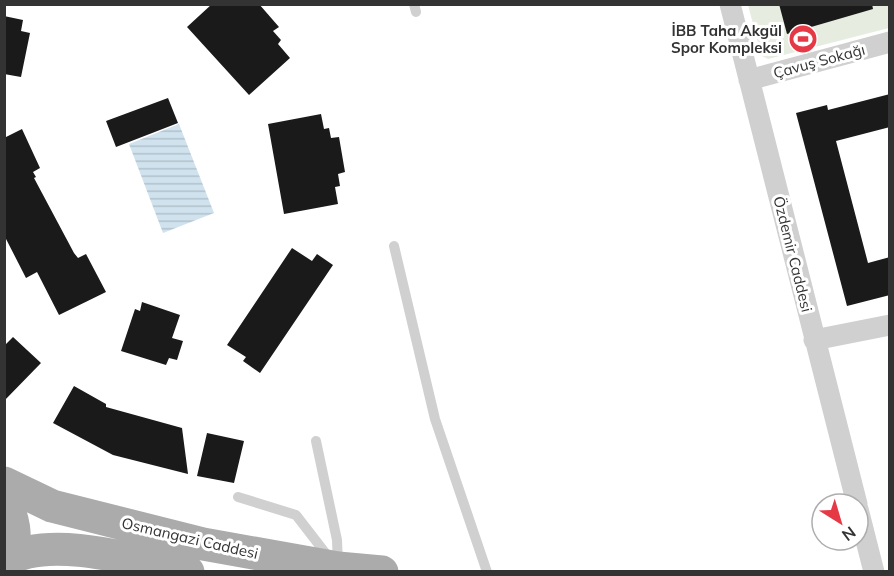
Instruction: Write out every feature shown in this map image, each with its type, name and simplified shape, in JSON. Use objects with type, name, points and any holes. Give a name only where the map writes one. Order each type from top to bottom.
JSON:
[{"type":"main road","name":"Osmangazi Caddesi","points":[[4,483],[52,506],[203,544],[338,568],[382,572]]},
{"type":"main road","points":[[4,501],[13,515],[15,535],[9,559],[52,549],[88,551],[188,572]]},
{"type":"street","name":"Özdemir Caddesi","points":[[730,4],[854,492]]},
{"type":"street","name":"Çavuş Sokağı","points":[[749,80],[890,42]]},
{"type":"street","points":[[814,340],[890,325]]},
{"type":"street","points":[[869,552],[874,572]]},
{"type":"lane","points":[[393,246],[435,418],[487,572]]},
{"type":"lane","points":[[316,441],[337,540],[338,568]]},
{"type":"lane","points":[[238,497],[296,516],[338,568]]},
{"type":"shaded area","name":"İBB Taha Akgül Spor Kompleksi","points":[[748,5],[889,5],[889,28],[768,59],[762,56]]},
{"type":"water","points":[[179,124],[214,213],[163,233],[129,144]]},
{"type":"building","points":[[212,4],[259,4],[279,27],[273,31],[281,40],[278,44],[290,58],[249,95],[187,27]]},
{"type":"building","points":[[779,4],[872,4],[873,9],[787,34]]},
{"type":"building","points":[[4,16],[23,20],[21,31],[30,33],[21,77],[4,74]]},
{"type":"building","points":[[890,94],[890,127],[836,141],[868,263],[890,257],[890,295],[847,306],[796,113],[827,105],[828,110]]},
{"type":"building","points":[[168,98],[178,123],[116,147],[106,121]]},
{"type":"building","points":[[321,114],[324,129],[329,128],[331,138],[339,137],[345,172],[338,174],[340,186],[335,187],[338,204],[284,214],[268,124]]},
{"type":"building","points":[[22,129],[40,168],[33,172],[36,177],[34,178],[74,253],[78,258],[86,254],[106,292],[59,315],[37,272],[26,278],[4,235],[4,138]]},
{"type":"building","points":[[292,248],[312,261],[317,254],[333,265],[260,373],[243,361],[246,357],[227,345]]},
{"type":"building","points":[[142,302],[180,315],[172,338],[183,341],[177,360],[169,358],[166,365],[121,351],[135,309],[140,311]]},
{"type":"building","points":[[13,337],[41,363],[4,401],[4,346]]},
{"type":"building","points":[[74,386],[106,404],[106,407],[182,428],[188,474],[113,455],[53,423]]},
{"type":"building","points":[[207,433],[244,441],[234,483],[197,476]]},
{"type":"place","name":"İBB Taha Akgül Spor Kompleksi","points":[[803,39]]}]
